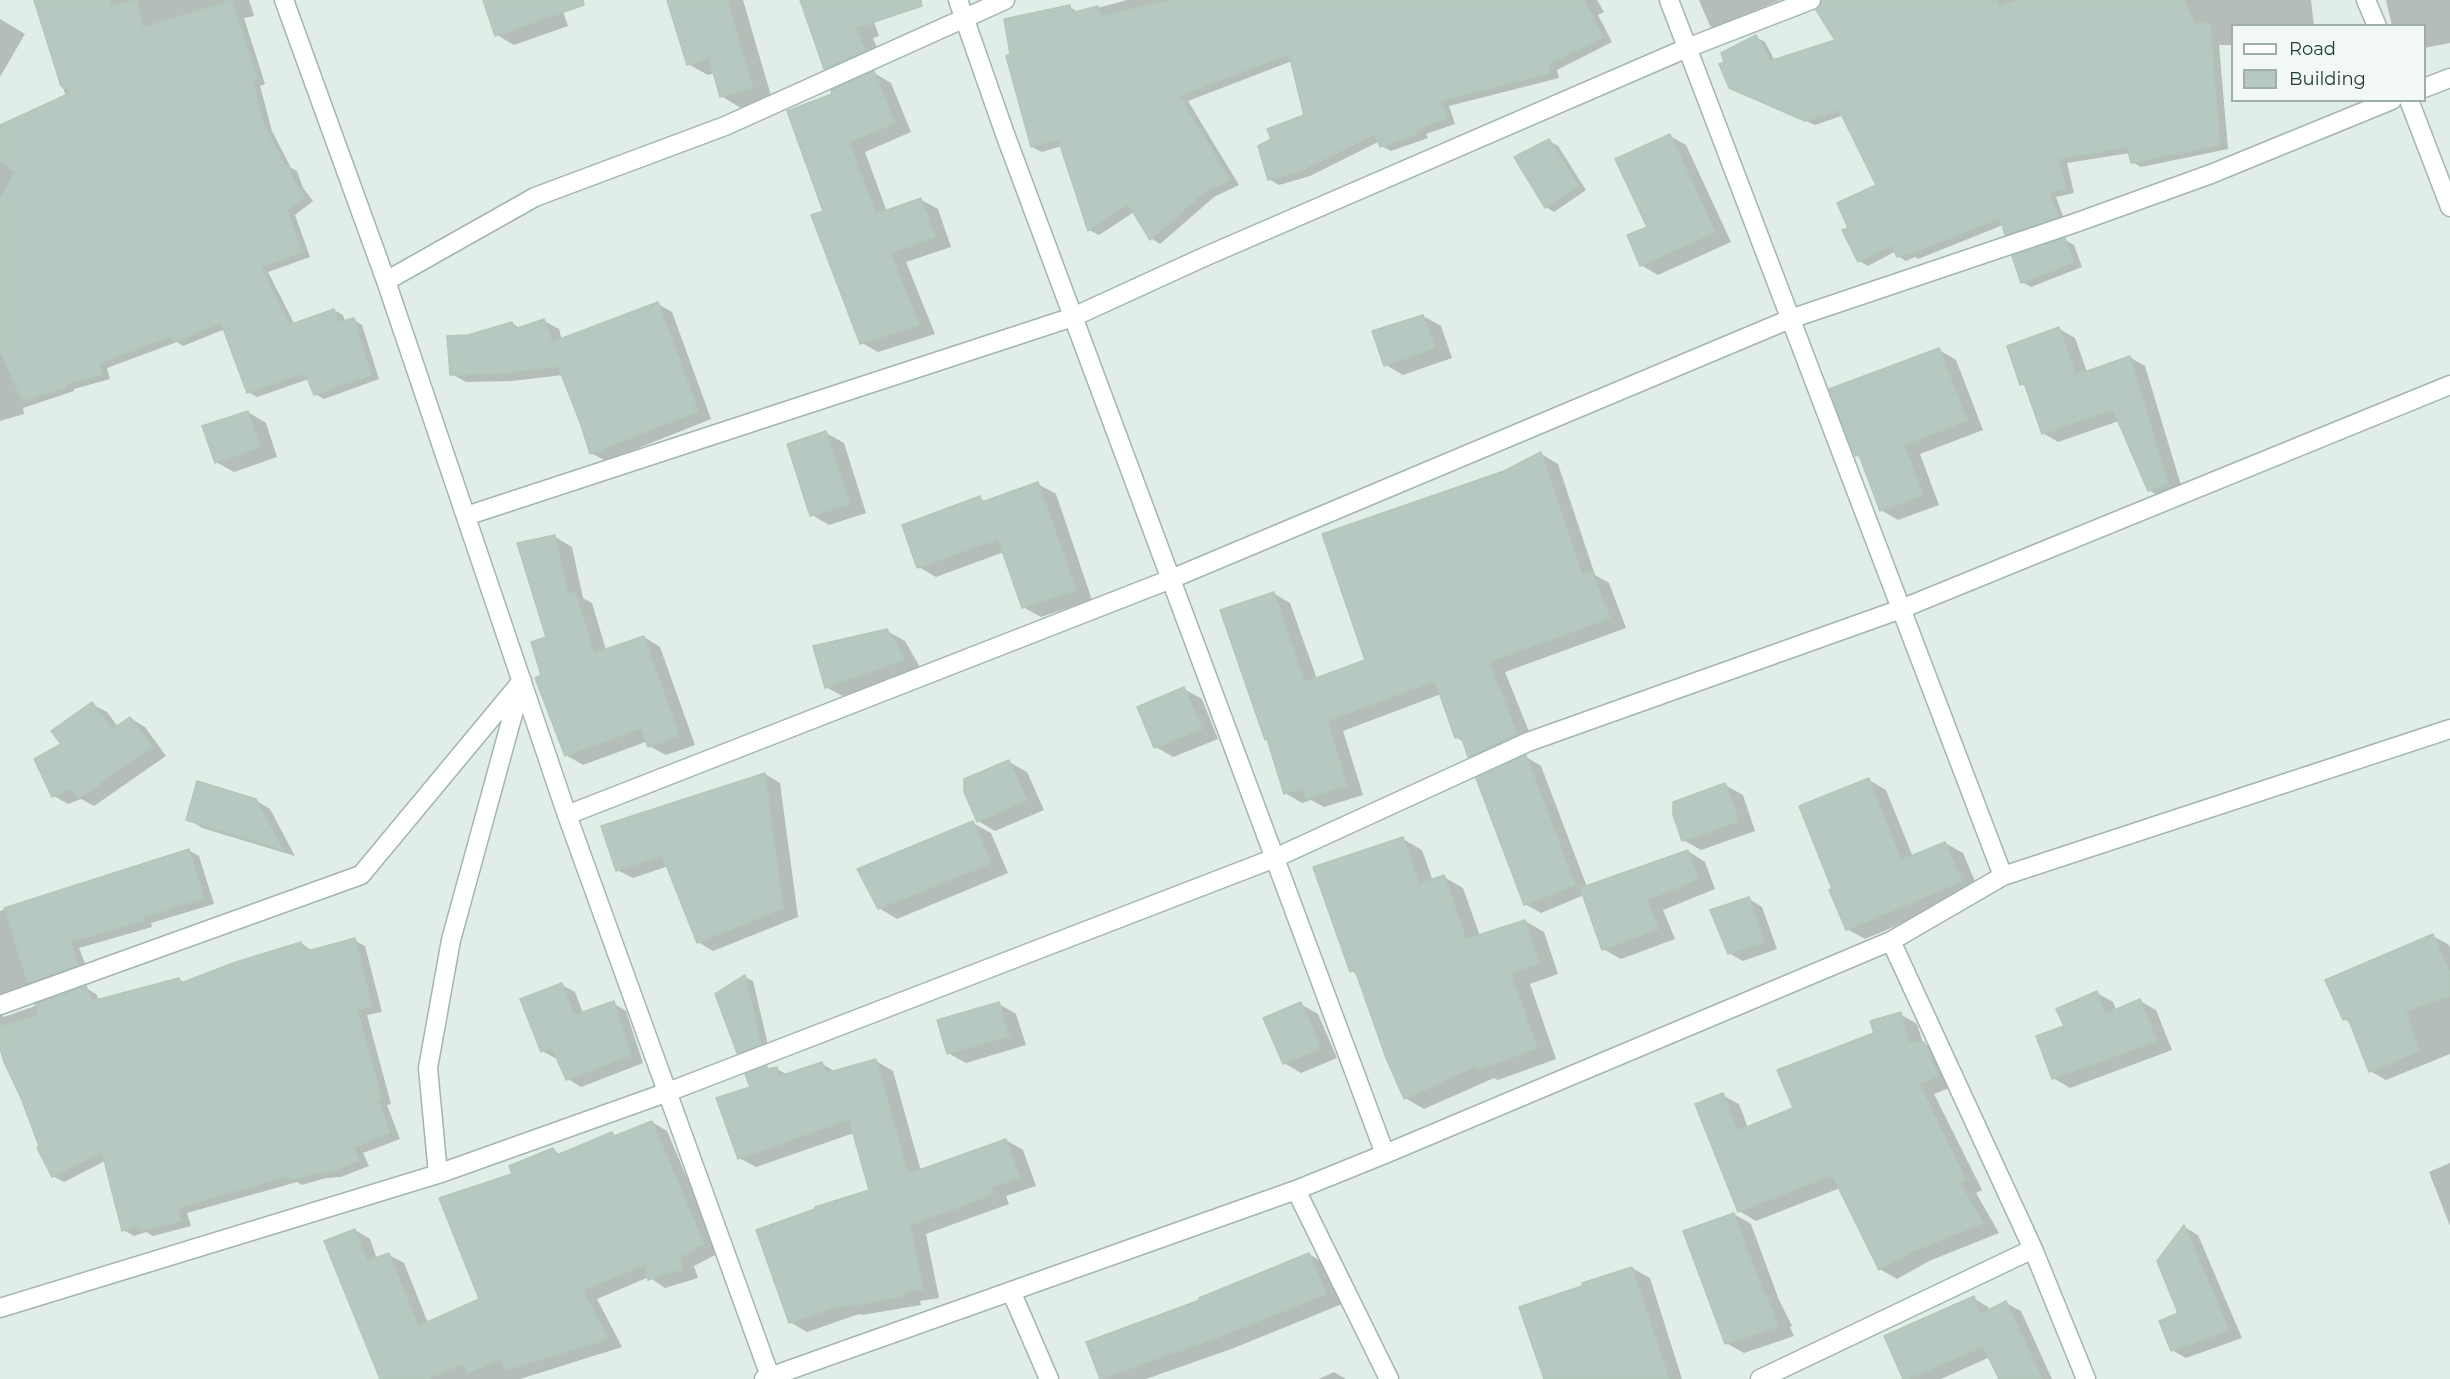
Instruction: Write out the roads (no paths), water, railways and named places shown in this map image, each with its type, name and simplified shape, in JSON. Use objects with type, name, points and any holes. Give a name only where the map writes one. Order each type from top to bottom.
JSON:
[{"type":"street","points":[[284,0],[386,281],[567,814],[769,1378],[1296,1190],[1385,1154],[1891,941],[2003,876],[2450,729]]},
{"type":"street","points":[[958,0],[1073,317],[1385,1154]]},
{"type":"street","points":[[386,281],[535,197],[725,126],[1005,0]]},
{"type":"street","points":[[1669,0],[2003,876]]},
{"type":"street","points":[[466,516],[1073,317],[1204,256],[1687,48],[1811,0]]},
{"type":"street","points":[[2366,0],[2376,24]]},
{"type":"street","points":[[2426,87],[2450,78]]},
{"type":"street","points":[[567,814],[1171,579],[1790,319],[2075,223],[2211,174],[2387,102]]},
{"type":"street","points":[[2410,102],[2450,207]]},
{"type":"street","points":[[0,1308],[438,1174],[668,1092],[1275,858],[1528,742],[1901,609],[2450,385]]},
{"type":"street","points":[[0,1005],[361,875],[522,681]]},
{"type":"street","points":[[438,1174],[428,1068],[451,940],[522,681]]},
{"type":"street","points":[[1891,941],[2032,1249],[2085,1379]]},
{"type":"street","points":[[1296,1190],[1389,1379]]},
{"type":"street","points":[[1760,1379],[2032,1249]]},
{"type":"street","points":[[1011,1291],[1049,1379]]}]
